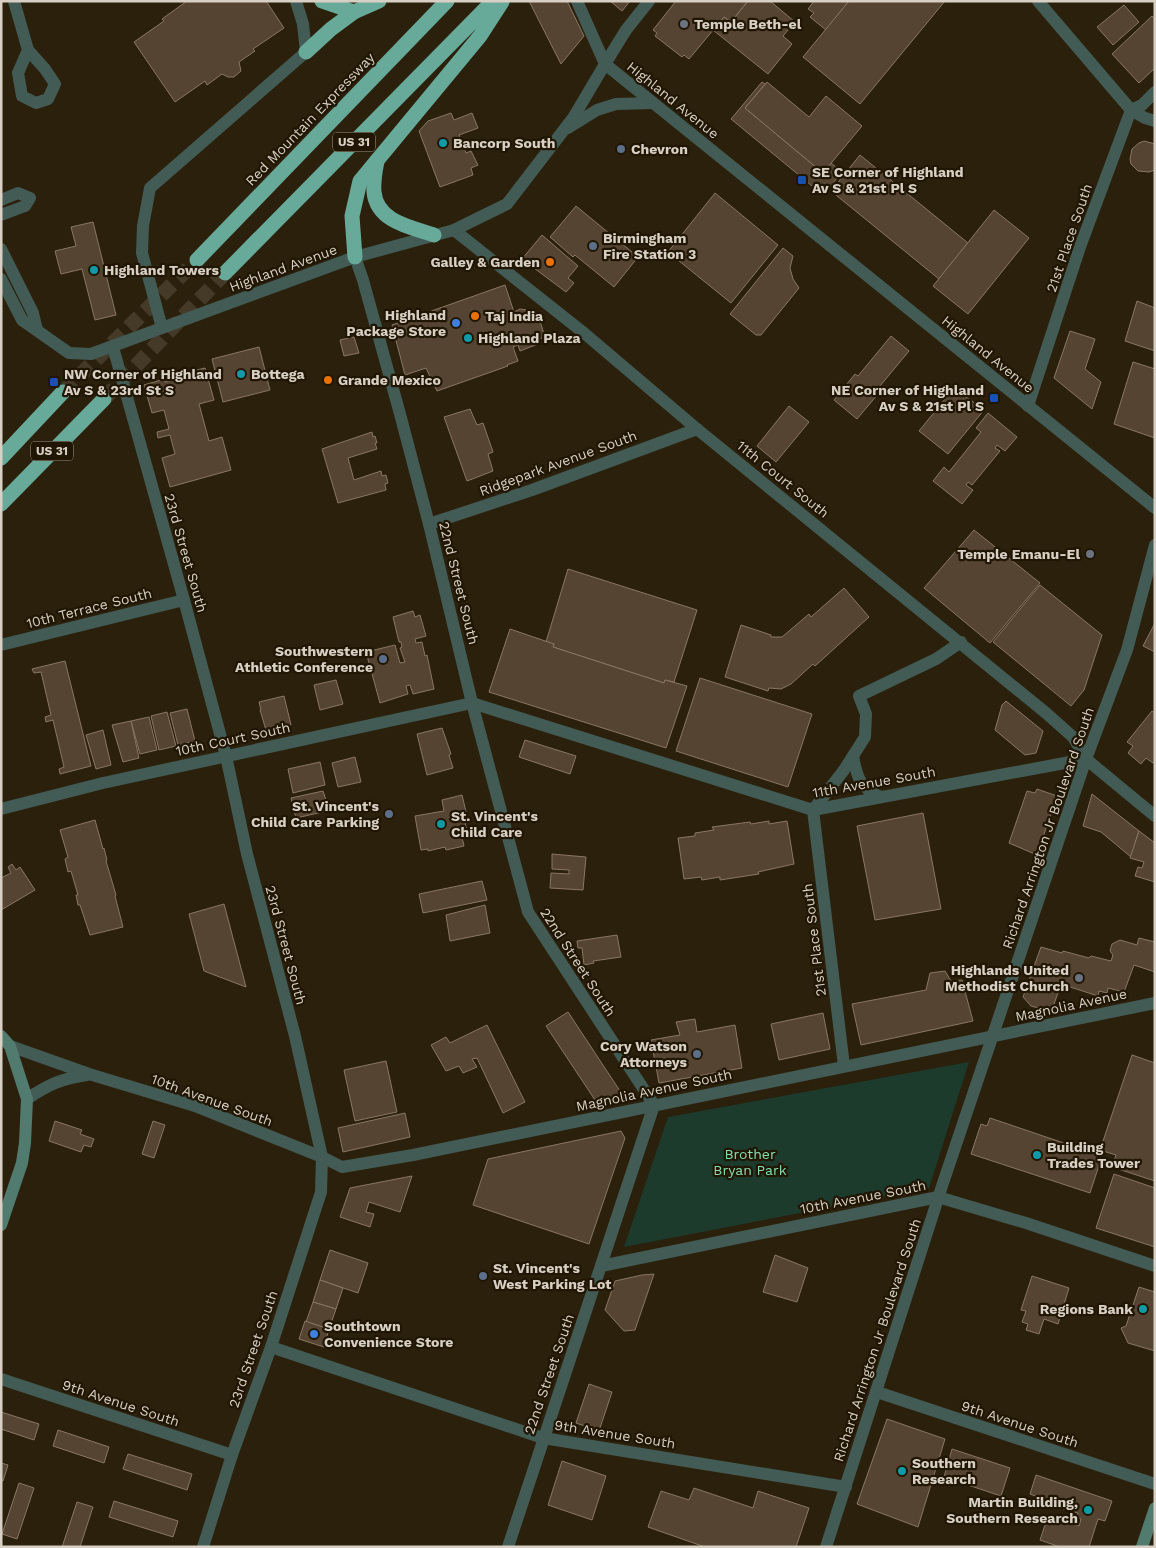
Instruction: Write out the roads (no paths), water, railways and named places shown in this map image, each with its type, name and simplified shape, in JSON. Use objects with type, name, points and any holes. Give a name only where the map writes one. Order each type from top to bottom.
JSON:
[{"type":"highway","points":[[322,1],[354,12]]},
{"type":"highway","points":[[306,52],[330,29],[354,12],[379,1]]},
{"type":"highway","name":"Red Mountain Expressway","points":[[197,260],[447,1]]},
{"type":"highway","points":[[355,257],[352,216],[360,181],[480,36],[488,12],[502,1]]},
{"type":"highway","name":"US 31","points":[[225,273],[488,12]]},
{"type":"highway","points":[[377,159],[374,192],[376,200],[384,213],[396,222],[434,236]]},
{"type":"highway","name":"US 31","points":[[1,458],[64,392]]},
{"type":"highway","name":"US 31","points":[[1,504],[104,399]]},
{"type":"main road","name":"10th Avenue South","points":[[1,1036],[10,1046]]},
{"type":"main road","points":[[1,1225],[22,1164],[25,1142],[27,1099],[10,1046]]},
{"type":"main road","points":[[1142,1547],[1155,1508]]},
{"type":"street","points":[[14,1],[28,50]]},
{"type":"street","points":[[162,328],[142,253],[143,226],[150,188],[306,52],[304,24],[296,1]]},
{"type":"street","points":[[577,1],[605,64]]},
{"type":"street","points":[[605,64],[626,30],[649,1]]},
{"type":"street","points":[[1038,1],[1131,110],[1155,121]]},
{"type":"street","name":"Highland Avenue","points":[[1,279],[22,320],[69,354],[91,354],[355,257],[454,230],[507,204],[573,118],[605,64],[1155,508]]},
{"type":"street","points":[[1131,110],[1142,105],[1155,92]]},
{"type":"street","points":[[562,132],[597,110],[616,104],[653,103]]},
{"type":"street","name":"21st Place South","points":[[1028,406],[1080,247],[1131,110]]},
{"type":"street","points":[[1,200],[18,193],[30,198],[25,206],[1,215]]},
{"type":"street","name":"11th Court South","points":[[454,230],[584,333],[697,429],[961,642],[1073,737],[1086,759]]},
{"type":"street","points":[[1,248],[34,313],[37,330]]},
{"type":"street","name":"22nd Street South","points":[[355,257],[400,414],[472,702],[528,912],[654,1105],[508,1547]]},
{"type":"street","name":"23rd Street South","points":[[113,346],[226,756],[247,854],[295,1036],[322,1157],[321,1192],[203,1547]]},
{"type":"street","name":"Ridgepark Avenue South","points":[[429,524],[532,490],[697,429]]},
{"type":"street","name":"Richard Arrington Jr Boulevard South","points":[[826,1547],[938,1198],[1086,759],[1127,650],[1155,545]]},
{"type":"street","name":"10th Terrace South","points":[[1,644],[184,600]]},
{"type":"street","points":[[813,810],[865,737],[866,714],[859,696],[936,659],[961,642]]},
{"type":"street","name":"10th Court South","points":[[1,809],[102,783],[472,702]]},
{"type":"street","name":"11th Avenue South","points":[[472,702],[813,810],[1086,759]]},
{"type":"street","points":[[853,756],[858,780],[868,792],[881,798]]},
{"type":"street","points":[[1086,759],[1155,816]]},
{"type":"street","name":"21st Place South","points":[[813,810],[844,1066]]},
{"type":"street","name":"Magnolia Avenue","points":[[993,1037],[1155,1003]]},
{"type":"street","name":"Magnolia Avenue South","points":[[322,1157],[342,1167],[413,1155],[993,1037]]},
{"type":"street","name":"10th Avenue South","points":[[10,1046],[89,1074],[195,1106],[322,1157]]},
{"type":"street","name":"10th Avenue South","points":[[27,1099],[46,1086],[66,1078],[89,1074]]},
{"type":"street","name":"10th Avenue South","points":[[601,1266],[938,1198],[1017,1220],[1155,1266]]},
{"type":"street","name":"9th Avenue South","points":[[271,1347],[543,1438],[846,1487]]},
{"type":"street","name":"9th Avenue South","points":[[1,1379],[232,1455]]},
{"type":"street","name":"9th Avenue South","points":[[877,1392],[1155,1484]]},
{"type":"tunnel","points":[[63,392],[197,260]]},
{"type":"tunnel","points":[[104,399],[225,273]]},
{"type":"place","name":"Temple Beth-el","points":[[684,24]]},
{"type":"place","name":"Bancorp South","points":[[443,143]]},
{"type":"place","name":"Chevron","points":[[621,149]]},
{"type":"place","name":"SE Corner of Highland Av S & 21st Pl S","points":[[802,180]]},
{"type":"place","name":"Birmingham Fire Station 3","points":[[593,246]]},
{"type":"place","name":"Galley & Garden","points":[[550,262]]},
{"type":"place","name":"Highland Towers","points":[[94,270]]},
{"type":"place","name":"Taj India","points":[[475,316]]},
{"type":"place","name":"Highland Package Store","points":[[456,323]]},
{"type":"place","name":"Highland Plaza","points":[[468,338]]},
{"type":"place","name":"Bottega","points":[[241,374]]},
{"type":"place","name":"Grande Mexico","points":[[328,380]]},
{"type":"place","name":"NW Corner of Highland Av S & 23rd St S","points":[[54,382]]},
{"type":"place","name":"NE Corner of Highland Av S & 21st Pl S","points":[[994,398]]},
{"type":"place","name":"Temple Emanu-El","points":[[1090,554]]},
{"type":"place","name":"Southwestern Athletic Conference","points":[[383,659]]},
{"type":"place","name":"St. Vincent's Child Care Parking","points":[[389,814]]},
{"type":"place","name":"St. Vincent's Child Care","points":[[441,824]]},
{"type":"place","name":"Highlands United Methodist Church","points":[[1079,978]]},
{"type":"place","name":"Cory Watson Attorneys","points":[[697,1054]]},
{"type":"place","name":"Building Trades Tower","points":[[1037,1155]]},
{"type":"place","name":"St. Vincent's West Parking Lot","points":[[483,1276]]},
{"type":"place","name":"Regions Bank","points":[[1143,1309]]},
{"type":"place","name":"Southtown Convenience Store","points":[[314,1334]]},
{"type":"place","name":"Southern Research","points":[[902,1471]]},
{"type":"place","name":"Martin Building, Southern Research","points":[[1088,1510]]},
{"type":"park label","name":"Brother Bryan Park","points":[[750,1162]]}]
